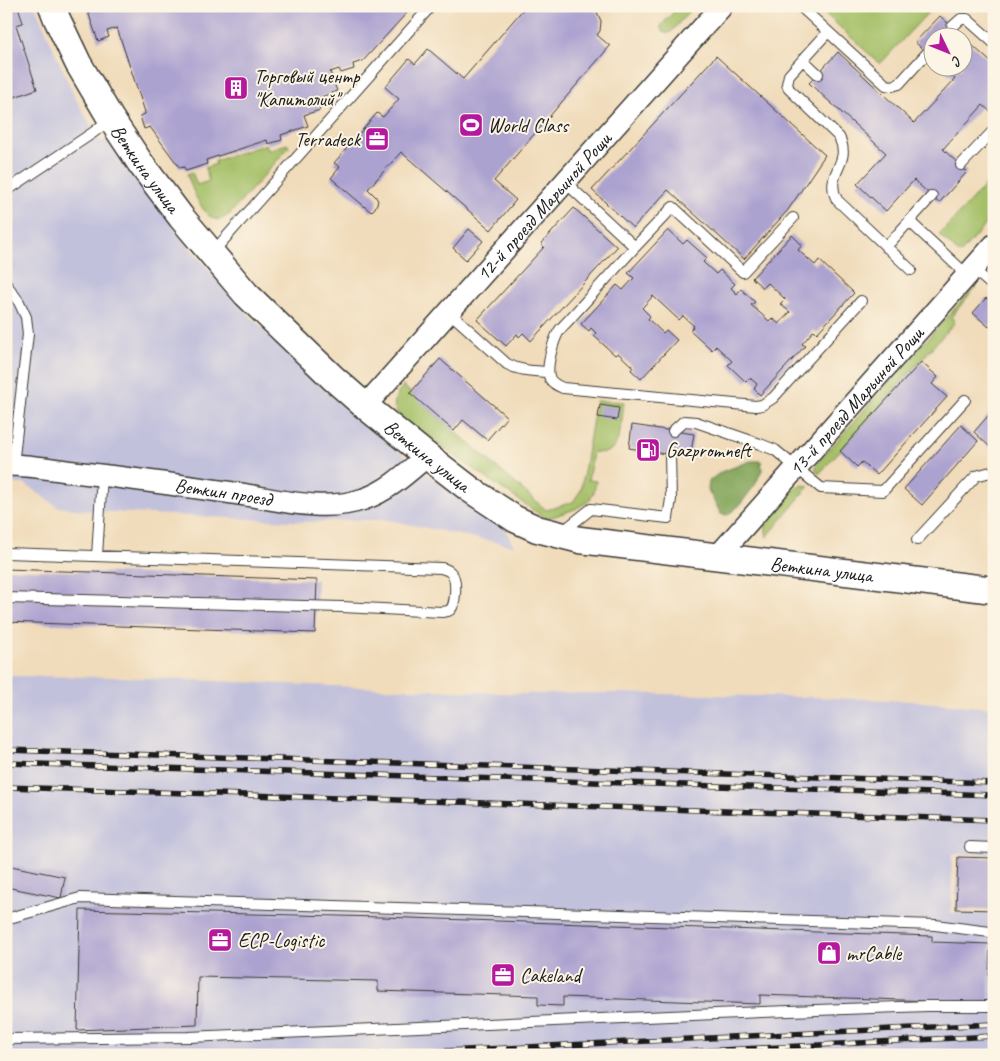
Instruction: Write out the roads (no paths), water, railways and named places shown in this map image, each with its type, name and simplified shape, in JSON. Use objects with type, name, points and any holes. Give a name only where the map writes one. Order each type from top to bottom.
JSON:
[{"type":"street","name":"Веткина улица","points":[[52,6],[78,64],[141,164],[181,217],[246,294],[333,378],[365,406],[471,490],[515,519],[537,529],[580,540],[994,590]]},
{"type":"street","name":"12-й проезд Марьиной Рощи","points":[[365,406],[722,6]]},
{"type":"street","name":"13-й проезд Марьиной Рощи","points":[[717,557],[994,245]]},
{"type":"street","name":"Веткин проезд","points":[[10,465],[102,474],[286,501],[340,505],[365,499],[381,492],[402,478],[426,456]]},
{"type":"lane","points":[[212,254],[431,6]]},
{"type":"lane","points":[[800,6],[883,83],[889,86],[899,84],[922,59]]},
{"type":"lane","points":[[952,26],[961,19],[967,19],[994,43]]},
{"type":"lane","points":[[828,32],[789,75],[787,84],[789,89],[841,141],[843,157],[833,180],[832,188],[837,200],[911,270]]},
{"type":"lane","points":[[803,60],[818,74]]},
{"type":"lane","points":[[6,191],[111,119]]},
{"type":"lane","points":[[961,165],[994,130]]},
{"type":"lane","points":[[564,182],[635,247]]},
{"type":"lane","points":[[886,247],[932,196]]},
{"type":"lane","points":[[793,218],[743,272],[673,208],[559,331],[548,372],[551,380],[557,386],[563,388],[756,406],[762,405],[773,398],[861,301]]},
{"type":"lane","points":[[909,222],[970,272],[994,287]]},
{"type":"lane","points":[[6,284],[19,302],[26,317],[28,334],[10,465]]},
{"type":"lane","points":[[449,312],[507,364],[526,371],[548,372]]},
{"type":"lane","points":[[673,431],[684,421],[696,422],[775,450],[821,488],[883,491],[965,400]]},
{"type":"lane","points":[[558,535],[591,509],[668,518],[671,499],[670,454]]},
{"type":"lane","points":[[917,540],[976,476],[994,471]]},
{"type":"lane","points":[[97,556],[102,474]]},
{"type":"lane","points":[[6,553],[441,568],[451,572],[455,579],[454,604],[450,610],[442,612],[342,607],[6,598]]},
{"type":"lane","points":[[970,847],[994,848]]},
{"type":"lane","points":[[6,919],[80,898],[935,925],[994,934]]},
{"type":"lane","points":[[6,1039],[189,1037],[762,1012],[927,1006],[994,1006]]},
{"type":"railway","points":[[6,750],[994,783]]},
{"type":"railway","points":[[6,763],[994,795]]},
{"type":"railway","points":[[6,787],[994,820]]},
{"type":"railway","points":[[364,1055],[994,1024]]},
{"type":"railway","points":[[625,1055],[994,1036]]},
{"type":"place","name":"Торговый центр \"Капитолий\"","points":[[236,88]]},
{"type":"place","name":"World Class","points":[[471,125]]},
{"type":"place","name":"Terradeck","points":[[377,139]]},
{"type":"place","name":"Gazpromneft","points":[[648,450]]},
{"type":"place","name":"ECP-Logistic","points":[[220,940]]},
{"type":"place","name":"mrCable","points":[[829,953]]},
{"type":"place","name":"Cakeland","points":[[503,975]]}]
